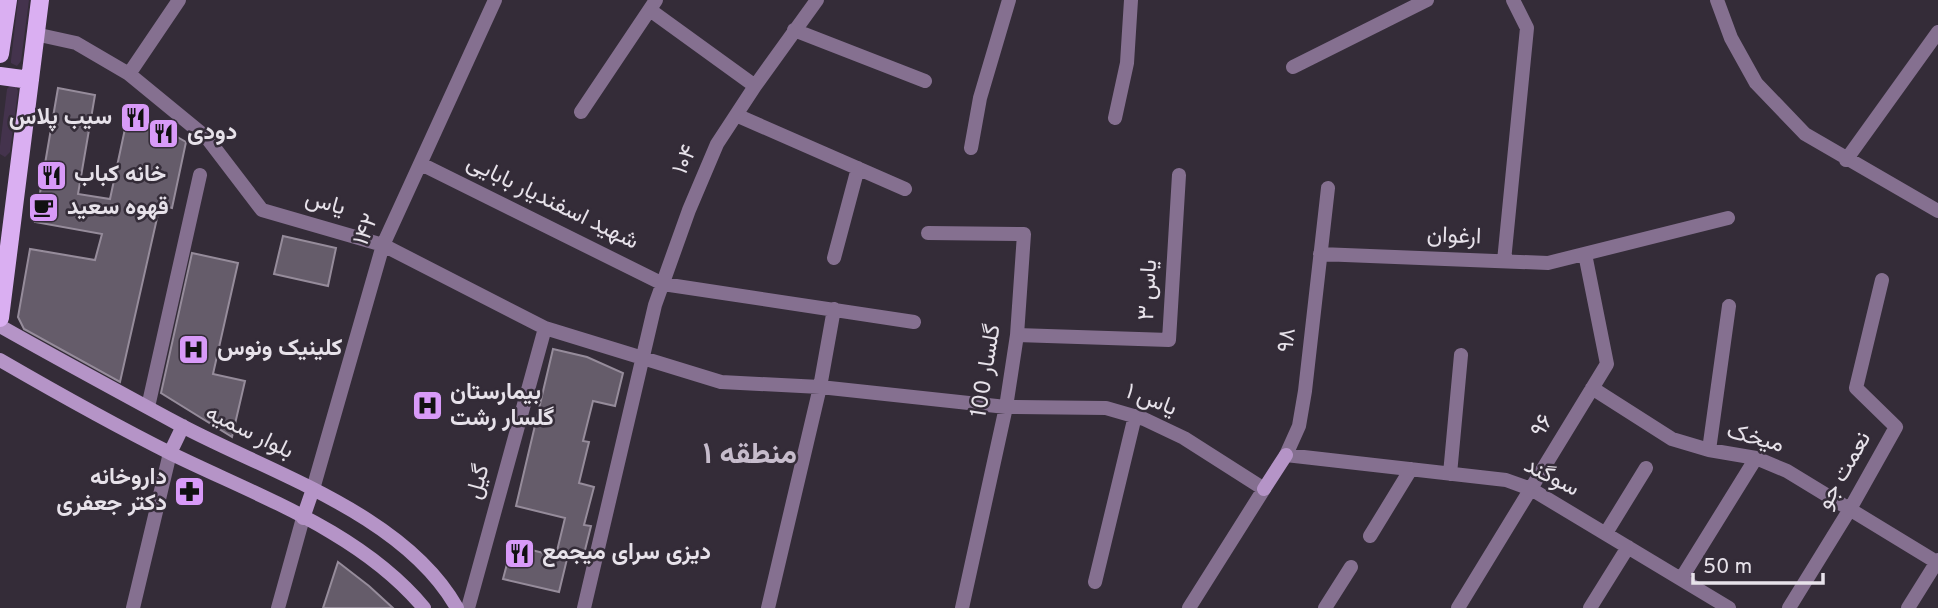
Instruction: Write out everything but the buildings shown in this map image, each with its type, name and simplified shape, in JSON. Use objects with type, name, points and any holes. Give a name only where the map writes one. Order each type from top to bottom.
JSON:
[{"type":"main road","points":[[0,54],[8,0]]},
{"type":"main road","points":[[0,318],[40,0]]},
{"type":"main road","points":[[0,76],[30,80]]},
{"type":"main road","name":"بلوار سمیه","points":[[0,326],[96,381],[354,510],[395,540],[434,575],[457,608]]},
{"type":"main road","points":[[0,360],[170,453],[339,535],[377,563],[424,608]]},
{"type":"main road","points":[[170,453],[183,426]]},
{"type":"main road","name":"۹۸","points":[[1264,489],[1286,455]]},
{"type":"main road","points":[[303,517],[313,489]]},
{"type":"street","points":[[129,74],[179,0]]},
{"type":"street","name":"۱۴۲","points":[[313,489],[383,244],[495,0]]},
{"type":"street","name":"۱۰۴","points":[[584,608],[655,306],[689,210],[717,144],[817,0]]},
{"type":"street","points":[[971,148],[980,97],[1009,0]]},
{"type":"street","points":[[1115,118],[1127,63],[1132,0]]},
{"type":"street","points":[[1293,67],[1427,0]]},
{"type":"street","points":[[1504,261],[1527,28],[1513,0]]},
{"type":"street","points":[[1717,0],[1731,38],[1756,83],[1805,134],[1938,211]]},
{"type":"street","points":[[581,113],[653,5],[755,86]]},
{"type":"street","points":[[794,30],[925,81]]},
{"type":"street","points":[[1846,160],[1938,32]]},
{"type":"street","name":"یاس","points":[[36,34],[76,43],[129,74],[207,138],[262,210],[383,244],[545,328],[642,360],[721,383],[820,387]]},
{"type":"street","points":[[736,116],[905,189]]},
{"type":"street","name":"شهید اسفندیار بابایی","points":[[421,164],[663,284],[914,322]]},
{"type":"street","points":[[834,258],[858,169]]},
{"type":"street","points":[[148,407],[200,175]]},
{"type":"street","name":"یاس ۳","points":[[1017,334],[1169,340],[1179,175]]},
{"type":"street","name":"۹۸","points":[[1286,455],[1298,426],[1305,391],[1328,188]]},
{"type":"street","name":"ارغوان","points":[[1320,254],[1548,263],[1728,218]]},
{"type":"street","name":"گلسار 100","points":[[928,233],[1024,234],[1017,334],[1006,407],[962,608]]},
{"type":"street","name":"۹۶","points":[[1458,608],[1607,364],[1585,254]]},
{"type":"street","name":"نعمت جو","points":[[1789,608],[1896,428],[1856,388],[1882,280]]},
{"type":"street","points":[[1709,450],[1729,306]]},
{"type":"street","points":[[768,608],[820,387],[834,309]]},
{"type":"street","name":"گیل","points":[[468,608],[545,328]]},
{"type":"street","points":[[1450,474],[1461,355]]},
{"type":"street","name":"یاس ۱","points":[[820,387],[1006,407],[1105,408],[1135,416],[1184,438],[1264,489]]},
{"type":"street","name":"میخک","points":[[1592,388],[1672,439],[1709,450],[1756,458],[1787,471],[1938,562]]},
{"type":"street","points":[[1095,582],[1135,416]]},
{"type":"street","points":[[133,608],[170,453]]},
{"type":"street","name":"سوگند","points":[[1286,455],[1506,480],[1531,489],[1726,607]]},
{"type":"street","points":[[1681,579],[1756,458]]},
{"type":"street","points":[[1606,534],[1646,468]]},
{"type":"street","points":[[1370,536],[1411,469]]},
{"type":"street","points":[[1189,608],[1264,489]]},
{"type":"street","points":[[278,608],[303,517]]},
{"type":"street","points":[[1590,608],[1628,547]]},
{"type":"street","points":[[1908,608],[1938,562]]},
{"type":"street","points":[[1325,608],[1351,567]]},
{"type":"shaded area","points":[[18,0],[29,0],[21,61],[17,66],[11,63],[11,60]]},
{"type":"shaded area","points":[[15,85],[18,91],[10,152],[5,157],[0,154],[0,146],[7,89]]},
{"type":"place","name":"سیب پلاس","points":[[135,118]]},
{"type":"place","name":"دودی","points":[[164,133]]},
{"type":"place","name":"خانه کباب","points":[[51,175]]},
{"type":"place","name":"قهوه سعید","points":[[44,208]]},
{"type":"place","name":"کلینیک ونوس","points":[[194,349]]},
{"type":"place","name":"بیمارستان گلسار رشت","points":[[427,406]]},
{"type":"place","name":"داروخانه دکتر جعفری","points":[[190,491]]},
{"type":"place","name":"دیزی سرای میجمع","points":[[519,553]]},
{"type":"district","name":"منطقه ۱","points":[[750,455]]}]
